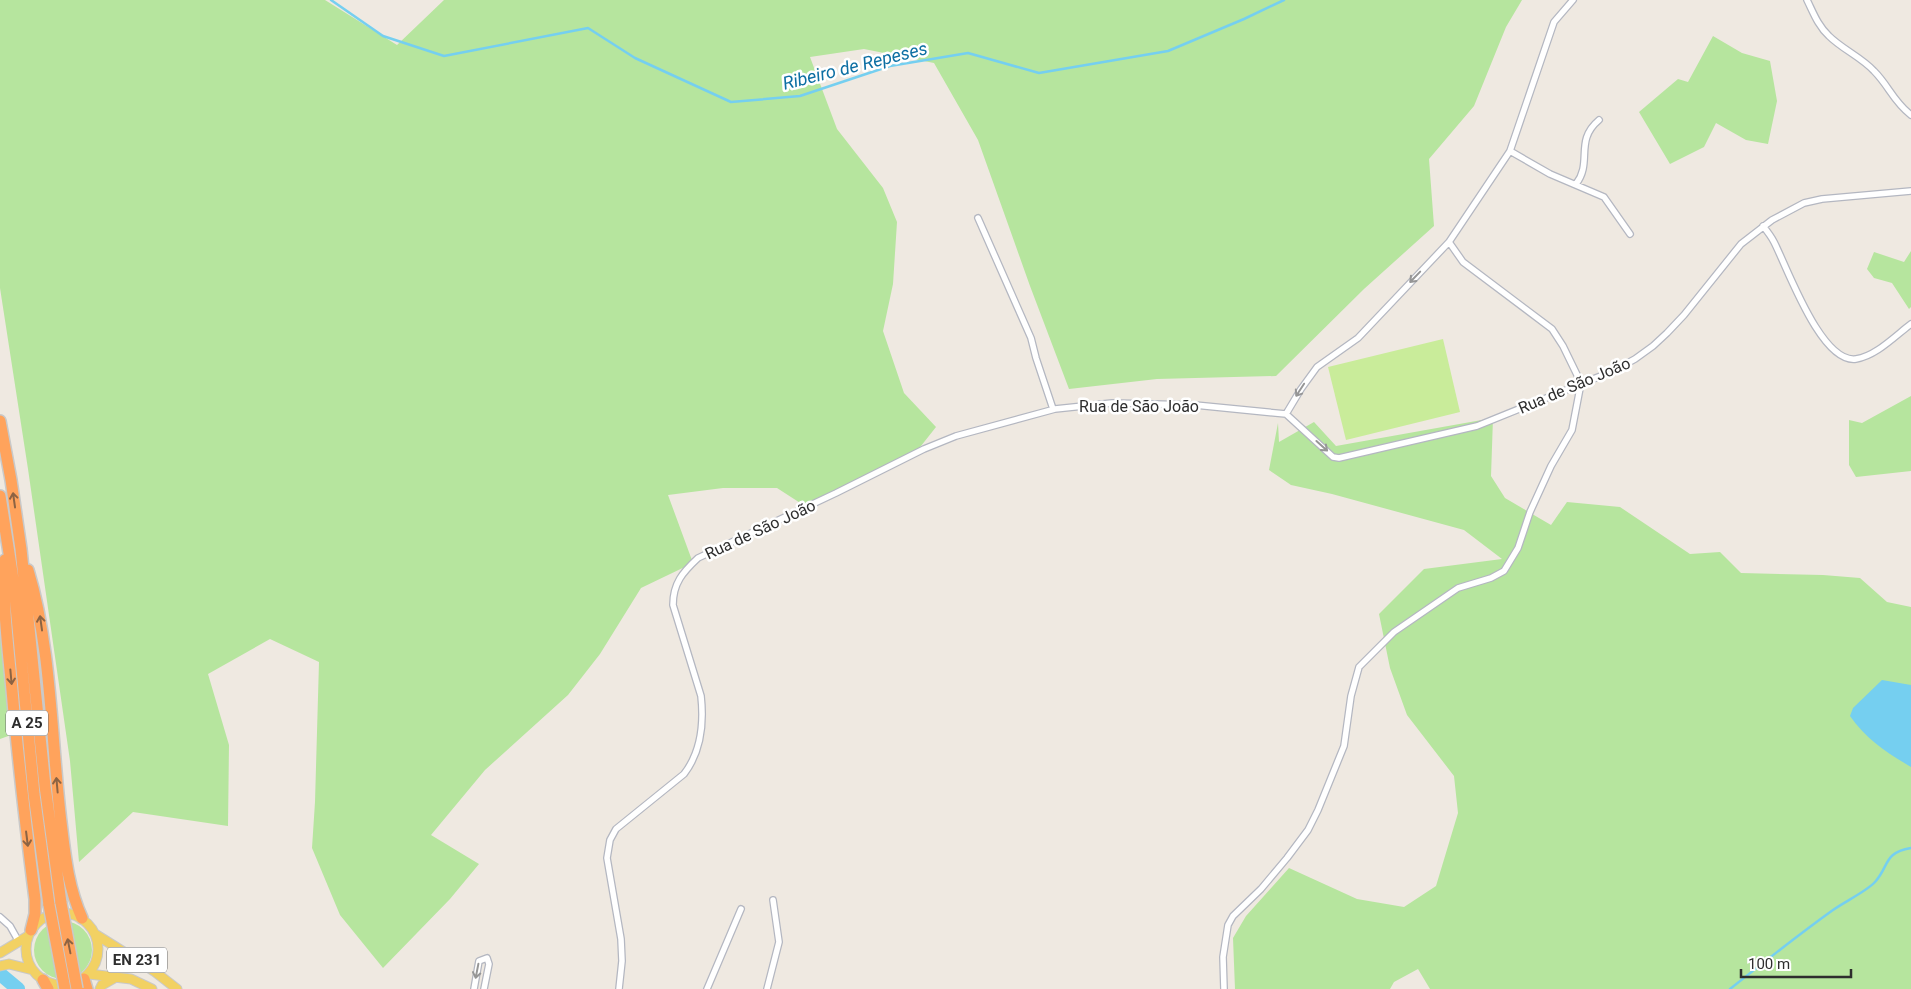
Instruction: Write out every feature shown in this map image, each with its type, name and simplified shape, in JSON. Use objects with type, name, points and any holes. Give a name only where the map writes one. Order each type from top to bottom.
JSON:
[{"type":"highway","name":"A 25","points":[[0,422],[21,549],[45,786],[61,903],[77,989]]},
{"type":"highway","name":"A 25","points":[[0,496],[14,585],[34,794],[49,905],[65,989]]},
{"type":"highway","points":[[7,541],[4,579],[6,617],[35,914],[30,933]]},
{"type":"highway","points":[[21,549],[40,612],[58,795],[68,873],[75,903],[82,918]]},
{"type":"main road","points":[[0,953],[19,942],[41,920],[54,914],[68,913],[82,918]]},
{"type":"main road","name":"EN 231","points":[[82,918],[96,934],[154,971],[177,989]]},
{"type":"main road","name":"EN 231","points":[[30,933],[26,950],[27,958],[33,970],[46,985],[64,986],[116,976],[131,979],[152,989]]},
{"type":"main road","name":"EN 231","points":[[86,981],[98,955],[96,934]]},
{"type":"main road","points":[[0,966],[9,964],[33,970]]},
{"type":"main road","points":[[100,989],[116,976]]},
{"type":"street","points":[[1286,414],[1317,367],[1358,338],[1449,242],[1510,151],[1554,22],[1573,0]]},
{"type":"street","points":[[1807,0],[1827,35],[1872,69],[1882,79],[1895,100],[1911,115]]},
{"type":"street","points":[[1576,184],[1584,171],[1584,142],[1590,129],[1599,120]]},
{"type":"street","points":[[1510,151],[1550,174],[1604,197],[1630,234]]},
{"type":"street","name":"Rua de São João","points":[[619,989],[621,946],[607,858],[610,840],[616,829],[684,774],[698,750],[702,712],[701,696],[673,605],[673,593],[684,570],[698,558],[924,449],[956,436],[1053,409],[1079,405],[1130,403],[1195,405],[1286,414],[1333,457],[1339,458],[1483,424],[1613,372],[1653,346],[1684,315],[1741,244],[1763,226],[1788,211],[1822,199],[1911,190]]},
{"type":"street","points":[[978,218],[1031,338],[1053,409]]},
{"type":"street","points":[[1763,226],[1773,241],[1814,325],[1826,342],[1843,357],[1855,359],[1868,355],[1911,324]]},
{"type":"street","points":[[1224,989],[1223,969],[1228,925],[1233,916],[1261,889],[1308,830],[1344,746],[1350,696],[1359,667],[1394,632],[1458,588],[1496,576],[1504,571],[1518,548],[1530,512],[1551,466],[1572,430],[1582,383],[1552,329],[1463,262],[1449,242]]},
{"type":"street","points":[[767,989],[780,942],[773,900]]},
{"type":"street","points":[[707,989],[741,909]]},
{"type":"street","points":[[0,917],[10,926],[19,942]]},
{"type":"street","points":[[474,989],[479,961],[487,958],[489,964],[484,989]]},
{"type":"green space","points":[[0,0],[325,0],[397,45],[444,0],[1522,0],[1506,27],[1474,106],[1429,159],[1434,226],[1364,289],[1276,376],[1157,379],[1069,389],[978,140],[934,63],[864,49],[810,57],[837,129],[883,188],[897,222],[893,284],[883,331],[904,393],[936,427],[917,451],[808,508],[777,488],[723,488],[668,495],[693,563],[641,588],[600,654],[568,695],[485,770],[431,835],[479,864],[450,899],[383,968],[340,915],[312,848],[319,662],[270,639],[208,674],[229,745],[228,826],[133,812],[79,862],[70,761],[0,288]]},
{"type":"green space","points":[[1713,36],[1742,53],[1770,61],[1777,101],[1768,144],[1746,140],[1716,123],[1704,147],[1670,164],[1639,112],[1678,79],[1688,82]]},
{"type":"green space","points":[[1911,251],[1911,307],[1909,309],[1892,283],[1874,278],[1867,269],[1874,252],[1904,262]]},
{"type":"green space","points":[[1443,339],[1460,412],[1346,440],[1328,367]]},
{"type":"green space","points":[[1911,396],[1911,471],[1856,477],[1849,465],[1849,420],[1862,423]]},
{"type":"green space","points":[[1493,418],[1491,476],[1505,498],[1551,525],[1567,502],[1620,507],[1690,554],[1720,552],[1741,573],[1860,578],[1887,602],[1911,607],[1911,989],[1430,989],[1418,969],[1394,982],[1390,989],[1235,989],[1233,938],[1246,916],[1289,868],[1357,899],[1404,907],[1436,886],[1458,813],[1454,776],[1407,715],[1390,668],[1379,614],[1424,569],[1502,559],[1464,530],[1332,494],[1291,485],[1269,470],[1278,423],[1279,442],[1314,422],[1336,446]]},
{"type":"green space","points":[[0,619],[11,735],[0,739]]},
{"type":"green space","points":[[63,921],[79,926],[87,934],[92,950],[87,966],[79,974],[63,979],[47,974],[39,966],[34,950],[39,934],[47,926]]},
{"type":"water","points":[[1882,680],[1911,685],[1911,767],[1878,745],[1863,732],[1850,716],[1853,708]]},
{"type":"waterway","name":"Ribeiro de Repeses","points":[[331,0],[383,36],[444,56],[588,28],[635,58],[731,102],[800,96],[890,66],[968,53],[1039,73],[1168,51],[1284,0]]},
{"type":"waterway","name":"Ribeiro de Repeses","points":[[1730,989],[1820,919],[1875,882],[1891,856],[1911,848]]},
{"type":"waterway","points":[[0,974],[18,989]]}]
